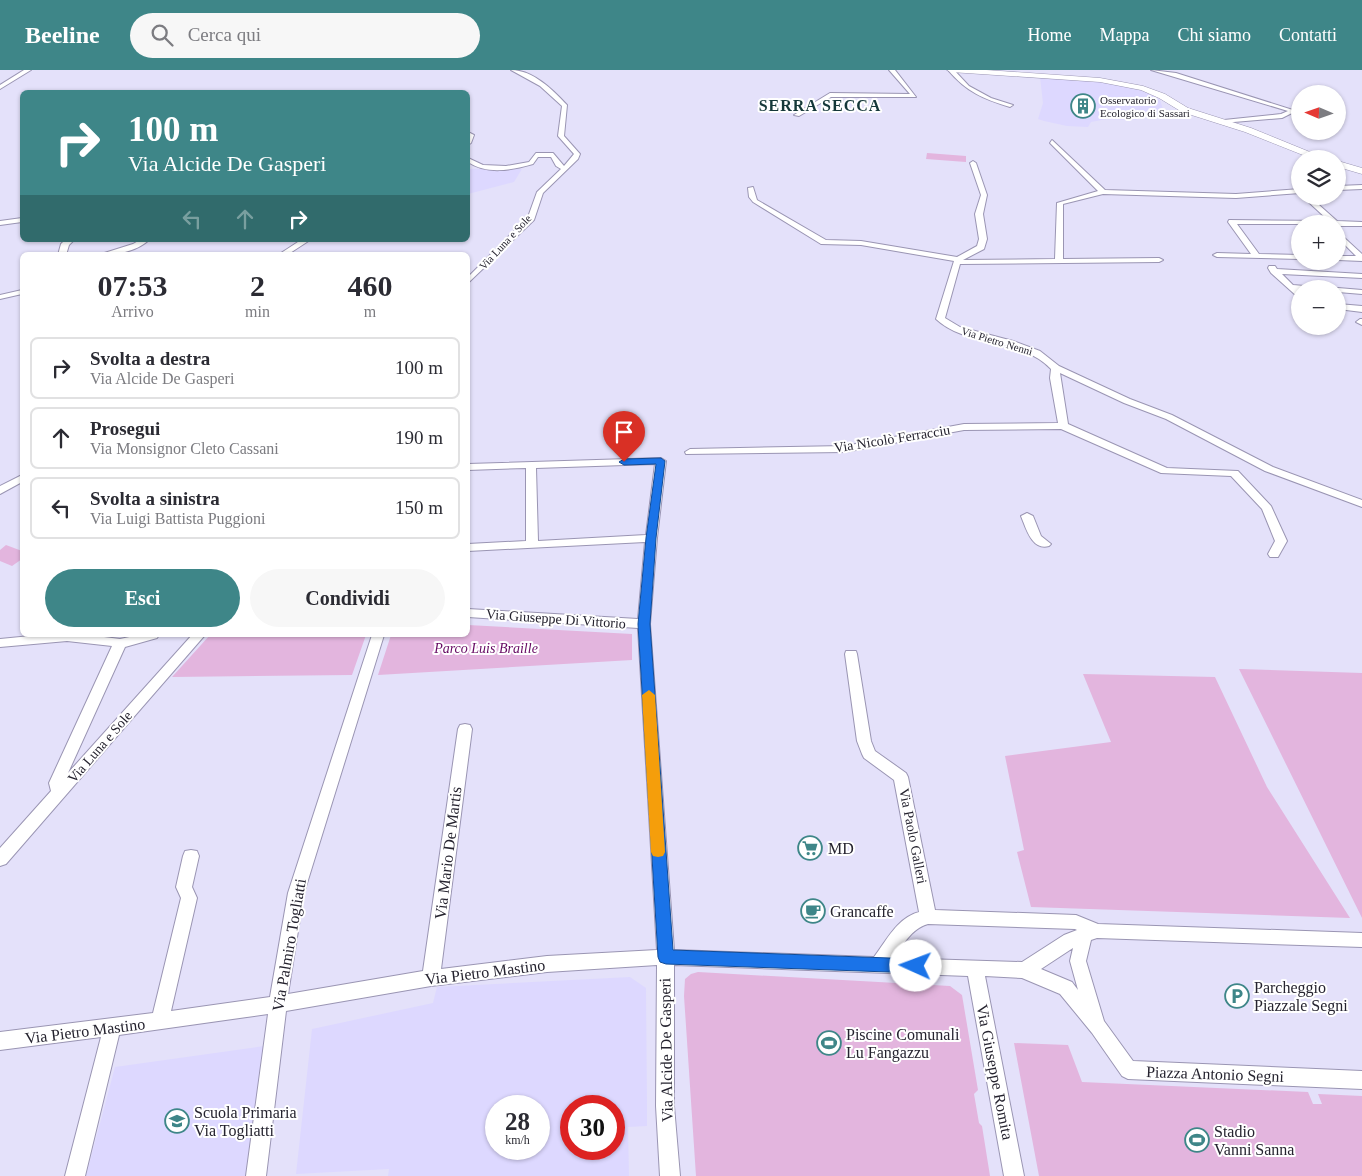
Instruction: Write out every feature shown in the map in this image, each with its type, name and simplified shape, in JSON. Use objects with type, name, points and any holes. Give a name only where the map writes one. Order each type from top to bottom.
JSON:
[{"type":"main road","points":[[951,70],[1082,79],[1130,85],[1153,91],[1185,110],[1224,122],[1298,150]]},
{"type":"main road","points":[[1346,166],[1362,171]]},
{"type":"street","points":[[0,87],[28,70]]},
{"type":"street","name":"Via Luna e Sole","points":[[470,279],[530,218],[540,192],[576,158],[577,154],[562,136],[565,106],[552,92],[526,74],[514,70]]},
{"type":"street","points":[[797,115],[830,95],[914,96],[892,70]]},
{"type":"street","points":[[951,70],[967,87],[988,100],[1010,105]]},
{"type":"street","points":[[1154,70],[1174,74],[1293,111],[1282,116],[1224,122]]},
{"type":"street","points":[[1052,142],[1103,192]]},
{"type":"street","points":[[470,162],[475,166],[493,168],[524,165],[531,163],[536,155],[549,154],[552,155],[558,165],[564,168]]},
{"type":"street","points":[[957,260],[981,247],[983,239],[980,214],[984,195],[973,163]]},
{"type":"street","points":[[1346,188],[1362,187]]},
{"type":"street","points":[[751,188],[752,197],[755,201],[824,242],[861,243],[957,260],[1159,260]]},
{"type":"street","points":[[1059,261],[1060,203],[1103,192],[1236,196],[1291,192]]},
{"type":"street","points":[[1316,205],[1327,215]]},
{"type":"street","points":[[0,223],[20,220]]},
{"type":"street","points":[[1290,287],[1259,256],[1232,222],[1291,223]]},
{"type":"street","points":[[1346,224],[1362,224]]},
{"type":"street","points":[[1346,233],[1362,248]]},
{"type":"street","points":[[113,252],[136,246],[142,242]]},
{"type":"street","points":[[287,252],[303,242]]},
{"type":"street","points":[[1346,242],[1362,259]]},
{"type":"street","points":[[1217,254],[1291,257]]},
{"type":"street","points":[[1346,258],[1362,259]]},
{"type":"street","name":"Via Pietro Nenni","points":[[957,260],[940,319],[957,328],[1031,350],[1052,362],[1056,368],[1127,401],[1169,417],[1269,469],[1362,504]]},
{"type":"street","points":[[1274,271],[1362,276]]},
{"type":"street","points":[[1346,291],[1362,292]]},
{"type":"street","points":[[0,297],[20,292]]},
{"type":"street","points":[[1346,308],[1362,309]]},
{"type":"street","points":[[1056,368],[1055,378],[1063,426]]},
{"type":"street","name":"Via Nicolò Ferracciu","points":[[690,452],[845,449],[964,427],[1063,426],[1166,471],[1234,473],[1268,508],[1281,541],[1274,554]]},
{"type":"street","name":"Via Alcide De Gasperi","points":[[531,464],[661,461],[651,538],[644,624],[666,957],[666,1106],[670,1176]]},
{"type":"street","points":[[470,467],[531,464],[532,545]]},
{"type":"street","points":[[0,491],[20,479]]},
{"type":"street","points":[[1027,516],[1036,538],[1045,544]]},
{"type":"street","points":[[470,548],[651,538]]},
{"type":"street","name":"Via Giuseppe Di Vittorio","points":[[470,613],[644,624]]},
{"type":"street","points":[[0,643],[68,637],[120,643],[132,642],[147,637]]},
{"type":"street","name":"Via Luna e Sole","points":[[0,859],[197,637]]},
{"type":"street","name":"Via Palmiro Togliatti","points":[[256,1176],[278,1004],[296,893],[377,637]]},
{"type":"street","points":[[60,793],[56,783],[120,643]]},
{"type":"street","name":"Via Paolo Galleri","points":[[851,654],[864,741],[869,754],[901,777],[928,917]]},
{"type":"street","name":"Via Mario De Martis","points":[[431,978],[465,729]]},
{"type":"street","points":[[160,1021],[189,898],[184,886],[191,856]]},
{"type":"street","points":[[878,965],[906,927],[914,921],[928,917],[1076,922],[1091,933]]},
{"type":"street","points":[[1091,933],[1078,961],[1098,1027]]},
{"type":"street","points":[[1023,970],[1039,962],[1070,940],[1091,933],[1362,940]]},
{"type":"street","name":"Via Pietro Mastino","points":[[0,1041],[112,1028],[278,1004],[431,978],[547,964],[666,957],[975,968]]},
{"type":"street","name":"Piazza Antonio Segni","points":[[975,968],[1023,970],[1066,988],[1098,1027],[1128,1070],[1362,1080]]},
{"type":"street","name":"Via Giuseppe Romita","points":[[975,968],[1014,1176]]},
{"type":"street","points":[[75,1176],[112,1028]]},
{"type":"shaded area","points":[[1040,77],[1096,81],[1143,90],[1160,100],[1164,112],[1157,111],[1136,120],[1107,119],[1091,122],[1088,127],[1067,126],[1044,121],[1038,119],[1043,103]]},
{"type":"shaded area","points":[[470,169],[522,169],[514,182],[470,193]]},
{"type":"shaded area","points":[[630,977],[646,988],[647,1126],[628,1127],[629,1176],[388,1176],[389,1169],[296,1174],[312,1029],[433,1003],[437,987]]},
{"type":"shaded area","name":"Scuola Primaria Via Togliatti","points":[[264,1046],[245,1176],[86,1176],[115,1067]]},
{"type":"green space","points":[[927,153],[966,156],[966,162],[926,159]]},
{"type":"green space","points":[[6,545],[20,550],[20,560],[12,566],[0,561],[0,550]]},
{"type":"green space","name":"Parco Luis Braille","points":[[470,625],[632,634],[632,660],[378,675],[390,637],[470,637]]},
{"type":"green space","points":[[208,637],[365,637],[352,675],[172,677]]},
{"type":"green space","points":[[1239,669],[1362,673],[1362,918]]},
{"type":"green space","points":[[1083,674],[1215,677],[1267,787],[1350,918],[1031,907],[1017,852],[1024,850],[1005,756],[1111,742]]},
{"type":"green space","name":"Piscine Comunali Lu Fangazzu","points":[[698,972],[950,986],[962,995],[978,1090],[974,1094],[979,1123],[982,1126],[990,1176],[696,1176],[684,996],[685,979],[691,974]]},
{"type":"green space","name":"Stadio Vanni Sanna","points":[[1014,1043],[1068,1045],[1082,1082],[1308,1092],[1313,1104],[1322,1104],[1318,1094],[1362,1096],[1362,1176],[1039,1176]]},
{"type":"slow traffic","points":[[649,695],[658,852]]},
{"type":"place","name":"Osservatorio Ecologico di Sassari","points":[[1083,106]]},
{"type":"place","name":"MD","points":[[810,848]]},
{"type":"place","name":"Grancaffe","points":[[813,911]]},
{"type":"place","name":"Parcheggio Piazzale Segni","points":[[1237,996]]},
{"type":"place","name":"Piscine Comunali Lu Fangazzu","points":[[829,1043]]},
{"type":"place","name":"Scuola Primaria Via Togliatti","points":[[177,1121]]},
{"type":"place","name":"Stadio Vanni Sanna","points":[[1197,1140]]},
{"type":"district","name":"SERRA SECCA","points":[[820,105]]},
{"type":"route","points":[[624,462],[661,461],[651,538],[644,624],[666,957],[916,966]]}]
